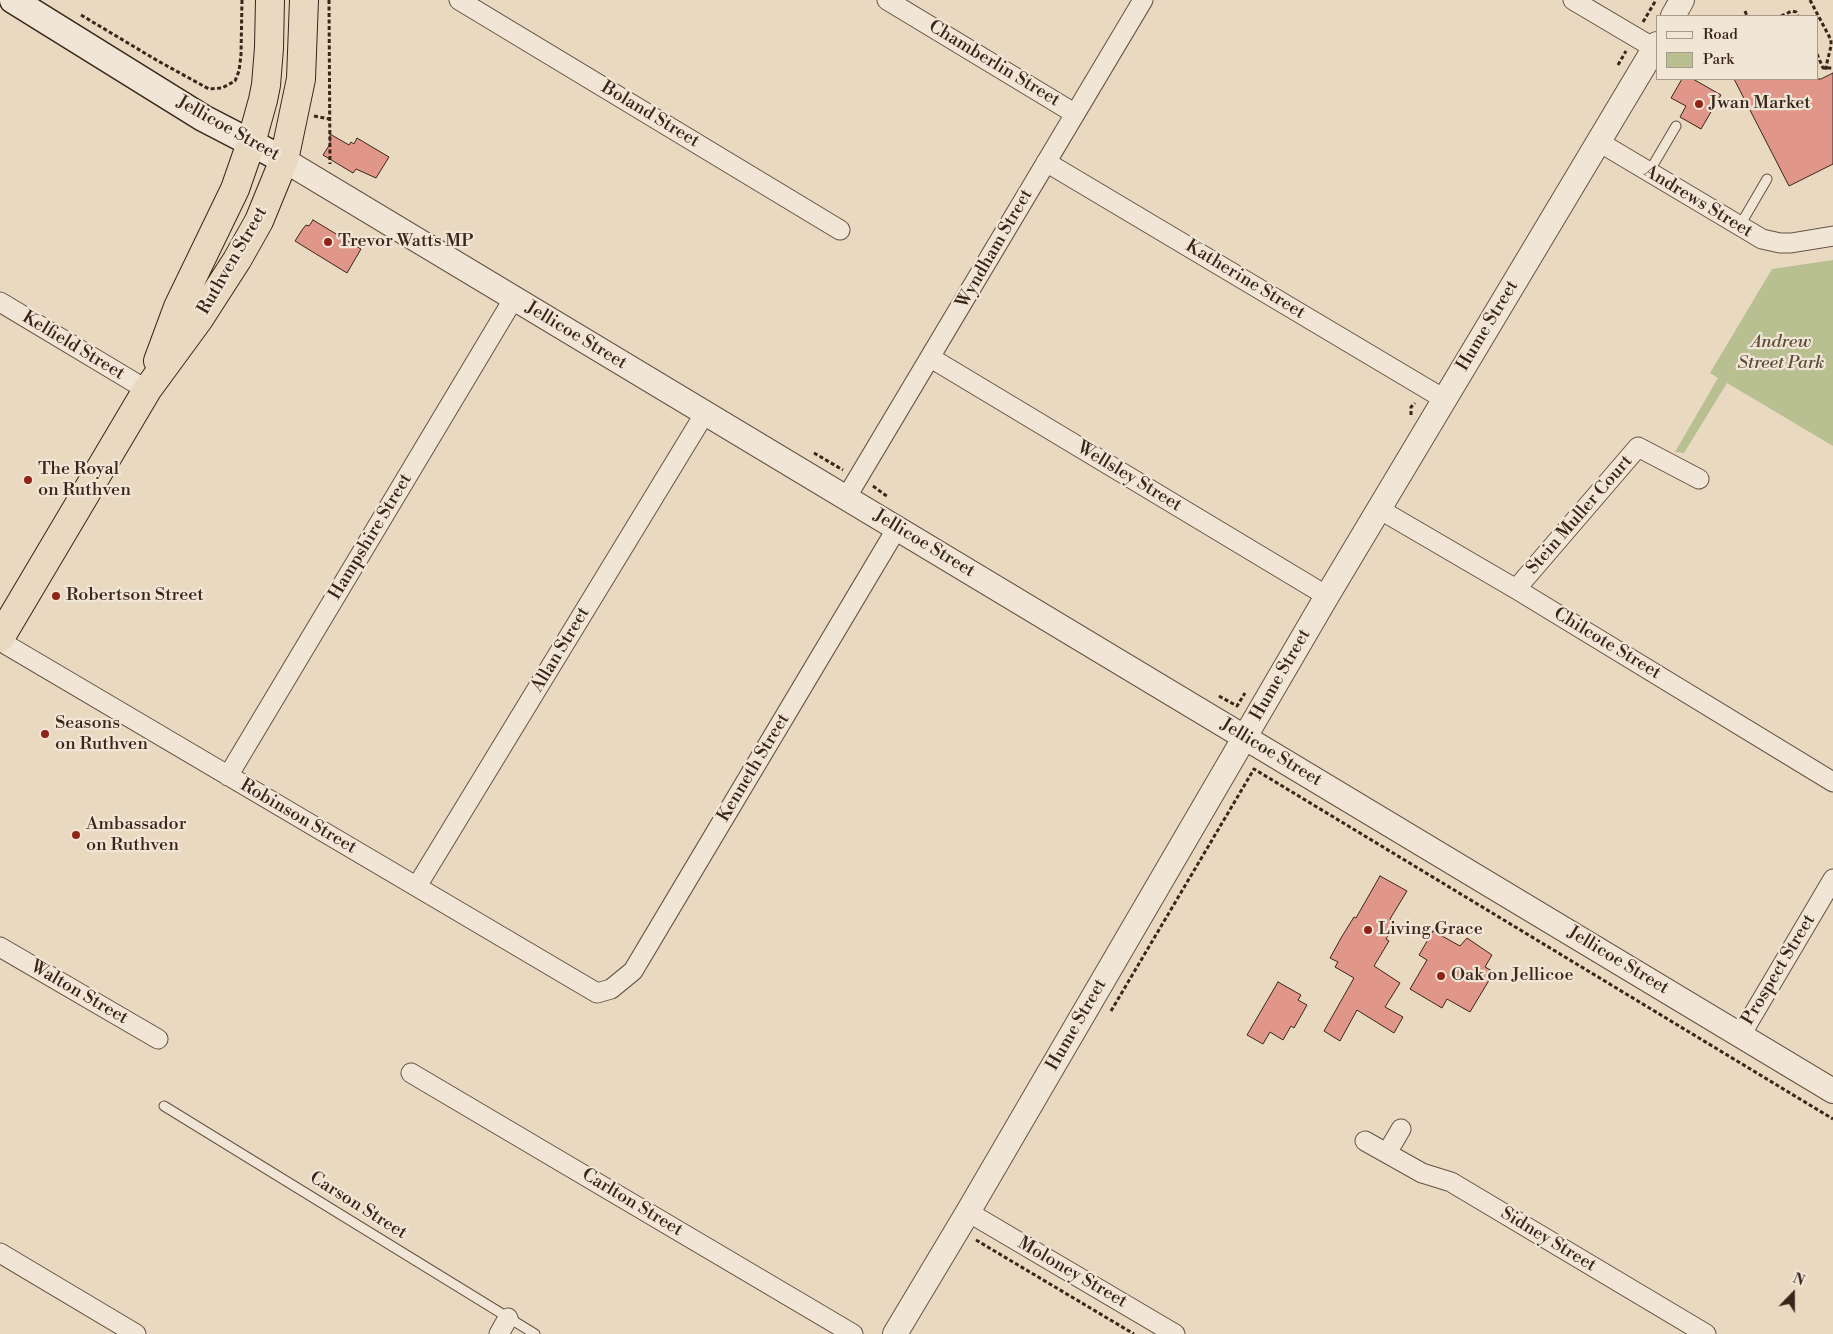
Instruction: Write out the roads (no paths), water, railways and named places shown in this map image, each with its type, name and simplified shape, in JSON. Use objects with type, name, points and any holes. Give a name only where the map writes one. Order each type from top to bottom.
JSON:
[{"type":"highway","name":"Ruthven Street","points":[[147,390],[178,307],[235,189],[252,143],[264,100],[266,85],[270,48],[270,0]]},
{"type":"highway","name":"Ruthven Street","points":[[3,626],[147,390],[200,319],[259,221],[284,160],[301,79],[304,0]]},
{"type":"main road","name":"Jellicoe Street","points":[[13,0],[203,118],[284,160]]},
{"type":"street","name":"Boland Street","points":[[459,0],[840,230]]},
{"type":"street","name":"Chamberlin Street","points":[[887,0],[1074,113]]},
{"type":"street","name":"Wyndham Street","points":[[846,498],[1143,0]]},
{"type":"street","points":[[1574,0],[1655,46]]},
{"type":"street","points":[[1674,15],[1682,0]]},
{"type":"street","name":"Hume Street","points":[[895,1334],[1327,596],[1655,46]]},
{"type":"street","name":"Andrews Street","points":[[1599,142],[1762,239],[1780,243],[1833,236]]},
{"type":"street","name":"Jellicoe Street","points":[[284,160],[1833,1091]]},
{"type":"street","name":"Katherine Street","points":[[1046,162],[1444,399]]},
{"type":"street","name":"Hampshire Street","points":[[228,776],[514,298]]},
{"type":"street","name":"Kelfield Street","points":[[0,302],[147,390]]},
{"type":"street","name":"Wellsley Street","points":[[931,358],[1327,596]]},
{"type":"street","name":"Allan Street","points":[[417,886],[705,413]]},
{"type":"street","name":"Stein Muller Court","points":[[1516,589],[1638,447],[1699,479]]},
{"type":"street","name":"Chilcote Street","points":[[1379,509],[1516,589],[1833,782]]},
{"type":"street","name":"Kenneth Street","points":[[597,993],[611,989],[633,971],[898,528]]},
{"type":"street","name":"Robinson Street","points":[[3,626],[228,776],[597,993]]},
{"type":"street","name":"Prospect Street","points":[[1741,1035],[1833,879]]},
{"type":"street","name":"Walton Street","points":[[0,947],[158,1039]]},
{"type":"street","name":"Carlton Street","points":[[410,1073],[853,1334]]},
{"type":"street","points":[[1387,1154],[1401,1129]]},
{"type":"street","name":"Sidney Street","points":[[1365,1141],[1422,1173],[1451,1182],[1706,1334]]},
{"type":"street","name":"Moloney Street","points":[[968,1212],[1175,1334]]},
{"type":"street","points":[[0,1253],[136,1334]]},
{"type":"lane","points":[[1649,172],[1676,126]]},
{"type":"lane","points":[[1739,227],[1767,179]]},
{"type":"lane","name":"Carson Street","points":[[164,1106],[503,1326],[535,1334]]},
{"type":"place","name":"Jwan Market","points":[[1699,104]]},
{"type":"place","name":"Trevor Watts MP","points":[[328,242]]},
{"type":"place","name":"The Royal on Ruthven","points":[[28,480]]},
{"type":"place","name":"Robertson Street","points":[[56,596]]},
{"type":"place","name":"Seasons on Ruthven","points":[[45,734]]},
{"type":"place","name":"Ambassador on Ruthven","points":[[76,835]]},
{"type":"place","name":"Living Grace","points":[[1368,930]]},
{"type":"place","name":"Oak on Jellicoe","points":[[1441,976]]},
{"type":"park label","name":"Andrew Street Park","points":[[1781,353]]}]
